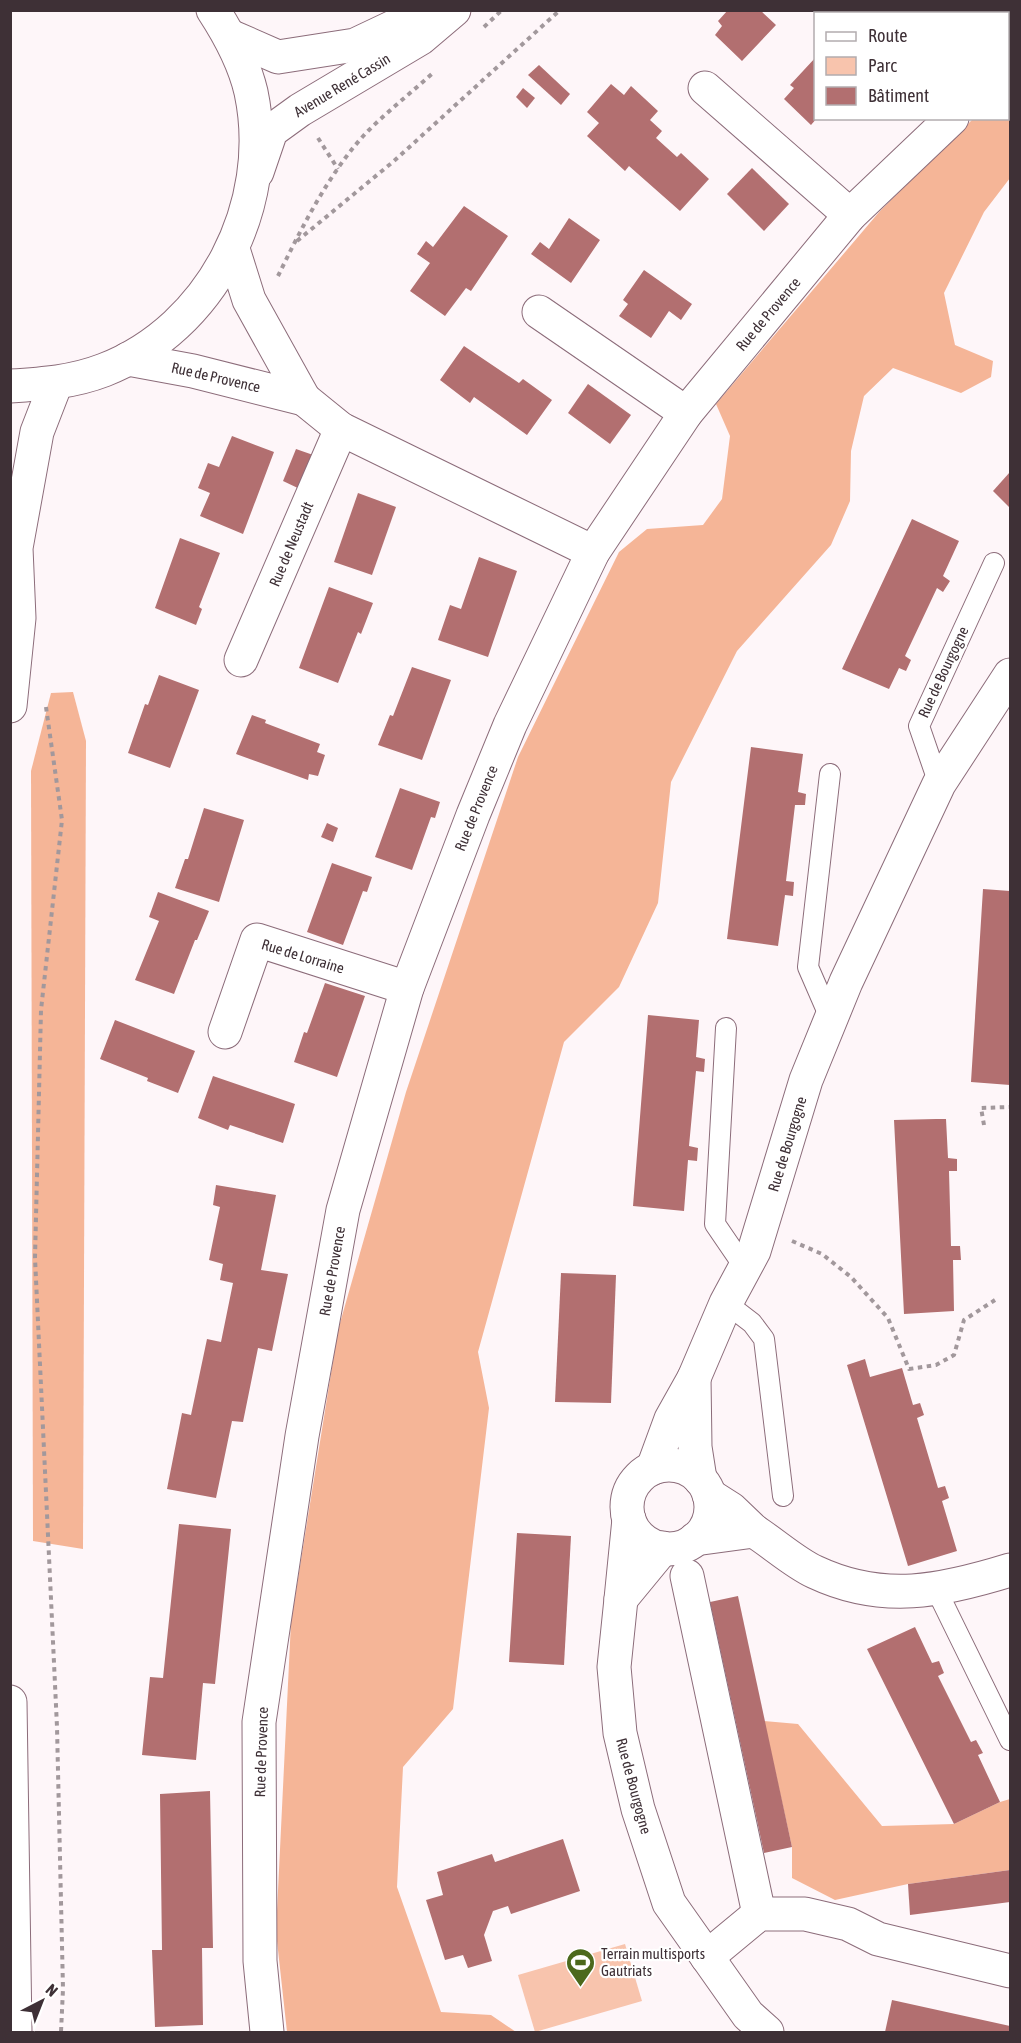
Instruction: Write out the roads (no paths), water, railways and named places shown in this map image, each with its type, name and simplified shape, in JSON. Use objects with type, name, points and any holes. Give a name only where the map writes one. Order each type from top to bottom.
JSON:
[{"type":"street","name":"Avenue René Cassin","points":[[221,23],[278,57],[355,45],[410,19],[422,10]]},
{"type":"street","name":"Avenue René Cassin","points":[[254,179],[271,131],[300,110],[421,38],[466,22]]},
{"type":"street","points":[[10,386],[56,383],[105,370],[128,359],[170,330],[206,293],[233,249],[254,179],[255,120],[242,63],[221,23]]},
{"type":"street","points":[[705,88],[850,215]]},
{"type":"street","name":"Rue de Provence","points":[[267,2032],[260,1960],[259,1722],[302,1436],[343,1210],[407,988],[510,725],[593,552],[686,413],[850,215],[949,120]]},
{"type":"street","name":"Rue de Provence","points":[[233,249],[249,300],[304,399],[341,429],[593,552]]},
{"type":"street","points":[[539,312],[686,413]]},
{"type":"street","name":"Rue de Provence","points":[[128,359],[193,370],[304,399]]},
{"type":"street","points":[[10,706],[19,618],[16,548],[37,432],[56,383]]},
{"type":"street","name":"Rue de Neustadt","points":[[241,660],[341,429]]},
{"type":"street","name":"Rue de Bourgogne","points":[[653,1468],[671,1419],[694,1378],[726,1303],[754,1251],[806,1080],[846,982],[939,784],[1011,675]]},
{"type":"street","name":"Rue de Lorraine","points":[[225,1032],[257,940],[407,988]]},
{"type":"street","name":"Rue de Bourgogne","points":[[694,1378],[696,1447],[705,1487]]},
{"type":"street","points":[[754,1531],[695,1539],[674,1548],[663,1548],[642,1538],[634,1529],[629,1519],[627,1506],[629,1494],[643,1474],[653,1468],[666,1465],[679,1466],[691,1471],[705,1487],[754,1531],[814,1572],[866,1590],[921,1592],[965,1584],[1011,1570]]},
{"type":"street","points":[[695,1539],[709,1520],[711,1508],[705,1487]]},
{"type":"street","name":"Rue de Bourgogne","points":[[629,1519],[614,1667],[620,1733],[636,1798],[669,1903],[748,2015],[767,2032]]},
{"type":"street","points":[[621,1599],[663,1548]]},
{"type":"street","points":[[687,1576],[759,1914]]},
{"type":"street","points":[[10,1702],[15,2032]]},
{"type":"street","points":[[707,1958],[759,1914],[805,1914],[848,1924],[878,1939],[1011,1971]]},
{"type":"lane","name":"Rue de Bourgogne","points":[[939,784],[919,726],[994,563]]},
{"type":"lane","points":[[830,774],[808,967],[831,1020]]},
{"type":"lane","points":[[726,1028],[715,1224],[746,1268]]},
{"type":"lane","points":[[726,1303],[752,1323],[764,1340],[783,1496]]},
{"type":"lane","points":[[936,1589],[1011,1740]]},
{"type":"place","name":"Terrain multisports Gautriats","points":[[580,1988]]}]
